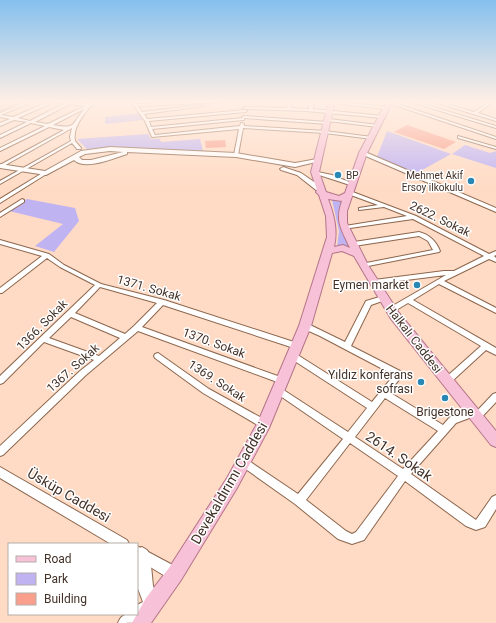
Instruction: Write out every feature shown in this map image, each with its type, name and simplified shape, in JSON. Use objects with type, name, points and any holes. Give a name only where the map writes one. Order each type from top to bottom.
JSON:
[{"type":"main road","points":[[345,228],[343,211],[363,154],[376,130]]},
{"type":"main road","points":[[320,190],[315,172],[325,132]]},
{"type":"main road","points":[[92,162],[80,162],[77,157],[79,148],[104,154],[99,160]]},
{"type":"main road","points":[[46,173],[77,157],[83,152],[123,148],[234,158],[297,169],[317,161]]},
{"type":"main road","points":[[0,166],[46,173],[122,153],[236,155],[297,169],[320,190],[337,199],[344,198],[349,193]]},
{"type":"main road","name":"Devekaldırımı Caddesi","points":[[133,623],[152,604],[175,574],[243,462],[264,424],[281,386],[305,326],[329,251],[333,230],[330,216],[320,190]]},
{"type":"main road","name":"Halkalı Caddesi","points":[[345,228],[391,310],[496,441]]},
{"type":"main road","points":[[329,251],[342,248],[359,255]]},
{"type":"main road","points":[[139,553],[145,586],[152,604]]},
{"type":"main road","points":[[138,615],[152,604]]},
{"type":"main road","points":[[140,623],[152,604]]},
{"type":"main road","points":[[127,623],[138,615]]},
{"type":"street","points":[[0,136],[12,130]]},
{"type":"street","points":[[0,150],[39,130]]},
{"type":"street","points":[[0,166],[65,130]]},
{"type":"street","points":[[73,130],[73,141],[79,148]]},
{"type":"street","points":[[151,130],[153,136],[157,136],[213,130]]},
{"type":"street","points":[[236,155],[241,130]]},
{"type":"street","points":[[293,130],[325,132],[372,138]]},
{"type":"street","points":[[469,130],[496,138]]},
{"type":"street","points":[[455,139],[472,131]]},
{"type":"street","points":[[460,137],[496,148]]},
{"type":"street","points":[[0,183],[73,141]]},
{"type":"street","points":[[363,154],[496,210]]},
{"type":"street","points":[[315,172],[352,184]]},
{"type":"street","points":[[0,201],[46,173]]},
{"type":"street","name":"2622. Sokak","points":[[349,193],[414,217],[493,258]]},
{"type":"street","points":[[0,215],[22,200]]},
{"type":"street","points":[[361,209],[385,206]]},
{"type":"street","points":[[345,228],[414,217]]},
{"type":"street","points":[[359,255],[419,234],[424,235],[442,231]]},
{"type":"street","points":[[359,255],[437,252],[435,246],[424,235]]},
{"type":"street","name":"1371. Sokak","points":[[0,242],[47,255],[62,266],[99,285],[162,302],[295,351],[372,407]]},
{"type":"street","points":[[391,310],[439,281],[493,258],[496,253]]},
{"type":"street","points":[[0,291],[47,255]]},
{"type":"street","points":[[374,282],[444,273],[458,273]]},
{"type":"street","points":[[439,281],[496,311]]},
{"type":"street","name":"1366. Sokak","points":[[0,381],[99,285]]},
{"type":"street","points":[[348,347],[368,303],[383,298]]},
{"type":"street","points":[[408,300],[496,352]]},
{"type":"street","name":"1367. Sokak","points":[[0,452],[100,359],[137,328],[162,302]]},
{"type":"street","points":[[69,313],[126,338]]},
{"type":"street","points":[[299,501],[399,374],[305,326]]},
{"type":"street","name":"1370. Sokak","points":[[137,328],[281,386]]},
{"type":"street","points":[[43,339],[100,359]]},
{"type":"street","points":[[447,381],[486,346]]},
{"type":"street","name":"1369. Sokak","points":[[158,356],[206,391],[264,424]]},
{"type":"street","name":"2614. Sokak","points":[[281,386],[348,439],[404,475],[476,525],[481,524],[496,500]]},
{"type":"street","points":[[384,393],[444,430]]},
{"type":"street","points":[[243,462],[299,501],[342,535],[352,539],[360,536],[404,475],[453,420],[474,415],[496,396]]},
{"type":"street","name":"Üsküp Caddesi","points":[[0,472],[121,543]]},
{"type":"street","points":[[139,553],[175,574]]},
{"type":"green space","points":[[387,131],[451,154],[415,174],[377,157]]},
{"type":"green space","points":[[148,134],[151,139],[160,139],[161,142],[200,139],[203,151],[111,147],[87,149],[77,139]]},
{"type":"green space","points":[[465,145],[490,153],[496,151],[496,168],[452,154]]},
{"type":"green space","points":[[27,199],[75,208],[79,221],[54,252],[35,246],[63,224],[9,211]]},
{"type":"green space","points":[[332,200],[342,201],[339,214],[340,225],[351,247],[337,247],[339,231]]},
{"type":"building","points":[[398,130],[422,130],[456,142],[444,149],[394,132]]},
{"type":"building","points":[[225,140],[226,147],[206,148],[205,141]]},
{"type":"place","name":"BP","points":[[338,175]]},
{"type":"place","name":"Mehmet Akif Ersoy ilkokulu","points":[[471,181]]},
{"type":"place","name":"Eymen market","points":[[417,285]]},
{"type":"place","name":"Yıldız konferans sofrası","points":[[421,382]]},
{"type":"place","name":"Brigestone","points":[[445,398]]}]
